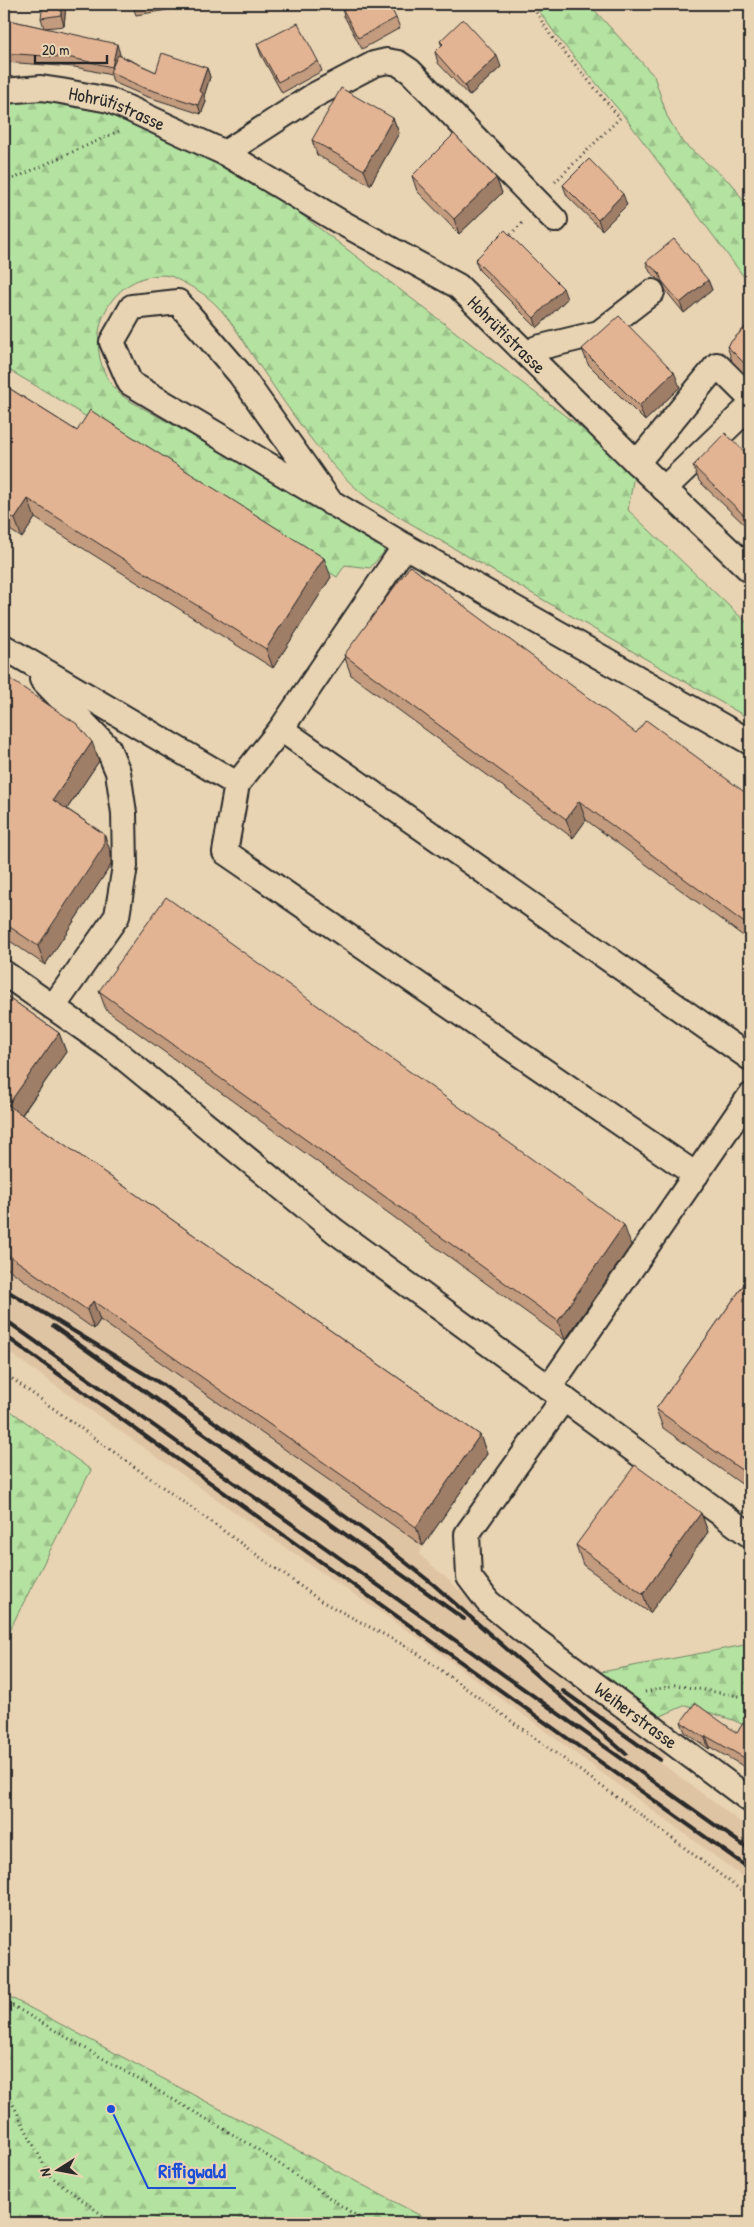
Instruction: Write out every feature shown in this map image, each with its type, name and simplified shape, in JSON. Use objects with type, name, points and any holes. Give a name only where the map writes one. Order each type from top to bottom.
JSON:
[{"type":"street","points":[[225,153],[313,96],[374,64],[387,61],[398,63],[410,71],[544,208]]},
{"type":"street","name":"Hohrütistrasse","points":[[4,91],[41,88],[109,100],[225,153],[337,220],[458,286],[637,463],[750,570]]},
{"type":"street","points":[[530,358],[537,348],[599,333],[652,292]]},
{"type":"street","points":[[331,503],[240,374],[178,302],[132,307],[112,342],[130,383],[331,503],[405,546],[750,742]]},
{"type":"street","points":[[637,463],[717,365],[750,398]]},
{"type":"street","points":[[664,488],[750,406]]},
{"type":"street","points":[[405,546],[281,729],[236,784],[225,852],[696,1175]]},
{"type":"street","points":[[12,652],[236,784]]},
{"type":"street","points":[[12,652],[108,748],[118,772],[124,813],[125,866],[117,916],[53,1007]]},
{"type":"street","points":[[281,729],[750,1058]]},
{"type":"street","points":[[4,973],[113,1050],[335,1231],[750,1535]]},
{"type":"street","name":"Weiherstrasse","points":[[750,1096],[696,1175],[467,1534],[469,1577],[488,1602],[522,1630],[750,1800]]},
{"type":"path","points":[[506,239],[544,208],[620,118],[551,36],[531,4]]},
{"type":"path","points":[[4,183],[124,130]]},
{"type":"path","points":[[4,1374],[320,1601],[413,1650],[633,1808],[750,1897]]},
{"type":"path","points":[[615,1699],[675,1686],[750,1698]]},
{"type":"path","points":[[4,2012],[14,2006],[251,2144],[367,2223]]},
{"type":"path","points":[[4,2087],[49,2175],[113,2223]]},
{"type":"shaded area","points":[[4,1266],[93,1329],[100,1320],[423,1546],[419,1554],[515,1639],[668,1751],[661,1763],[750,1829],[750,1882],[430,1646],[283,1546],[4,1349]]},
{"type":"green space","points":[[534,4],[589,4],[654,76],[667,116],[683,143],[733,185],[750,212],[750,285],[624,116],[559,39]]},
{"type":"green space","points":[[51,99],[101,109],[243,170],[635,469],[628,510],[750,626],[750,719],[370,500],[322,452],[214,302],[195,288],[173,277],[164,275],[153,276],[131,283],[118,293],[108,306],[102,321],[99,353],[103,369],[111,384],[121,395],[383,543],[384,552],[370,568],[345,565],[337,577],[60,400],[4,367],[4,102]]},
{"type":"green space","points":[[4,1406],[91,1470],[4,1641]]},
{"type":"green space","points":[[750,1644],[750,1728],[733,1720],[686,1705],[654,1719],[596,1673]]},
{"type":"green space","points":[[4,1994],[434,2223],[4,2223]]},
{"type":"building","points":[[43,4],[61,4],[61,15],[41,18]]},
{"type":"building","points":[[344,4],[389,4],[396,18],[358,38],[341,6]]},
{"type":"building","points":[[4,19],[117,44],[112,67],[72,58],[4,53]]},
{"type":"building","points":[[463,19],[497,56],[465,86],[435,52],[443,44],[440,41]]},
{"type":"building","points":[[298,23],[318,61],[278,82],[257,44]]},
{"type":"building","points":[[162,53],[207,68],[199,91],[203,93],[198,105],[142,87],[110,72],[118,55],[156,72]]},
{"type":"building","points":[[341,88],[393,118],[364,170],[312,140]]},
{"type":"building","points":[[454,134],[496,178],[454,219],[412,176]]},
{"type":"building","points":[[589,159],[623,194],[598,220],[563,185]]},
{"type":"building","points":[[505,230],[563,288],[534,318],[475,260]]},
{"type":"building","points":[[674,239],[708,280],[680,303],[662,281],[659,273],[646,262]]},
{"type":"building","points":[[619,316],[674,372],[639,406],[582,349]]},
{"type":"building","points":[[750,322],[750,369],[727,346]]},
{"type":"building","points":[[4,385],[77,431],[90,410],[324,558],[266,649],[28,499],[15,519],[4,512]]},
{"type":"building","points":[[725,433],[750,457],[750,521],[693,466]]},
{"type":"building","points":[[410,566],[636,733],[646,720],[750,796],[750,927],[579,801],[566,819],[344,655]]},
{"type":"building","points":[[4,675],[77,724],[92,742],[53,800],[104,834],[104,846],[38,946],[4,923]]},
{"type":"building","points":[[166,897],[624,1225],[558,1321],[99,991]]},
{"type":"building","points":[[4,994],[59,1033],[8,1105],[480,1435],[416,1527],[93,1301],[87,1310],[4,1252]]},
{"type":"building","points":[[750,1276],[750,1476],[656,1409]]},
{"type":"building","points":[[635,1465],[701,1513],[643,1594],[576,1545]]},
{"type":"building","points":[[695,1703],[737,1733],[743,1723],[750,1727],[750,1761],[706,1736],[705,1738],[681,1722]]},
{"type":"railway","points":[[4,1289],[163,1385],[375,1538],[434,1585],[626,1754]]},
{"type":"railway","points":[[4,1319],[750,1850]]},
{"type":"railway","points":[[53,1326],[464,1619]]},
{"type":"railway","points":[[4,1335],[750,1869]]},
{"type":"railway","points":[[563,1691],[660,1760]]},
{"type":"place","name":"Riffigwald","points":[[111,2109]]}]
